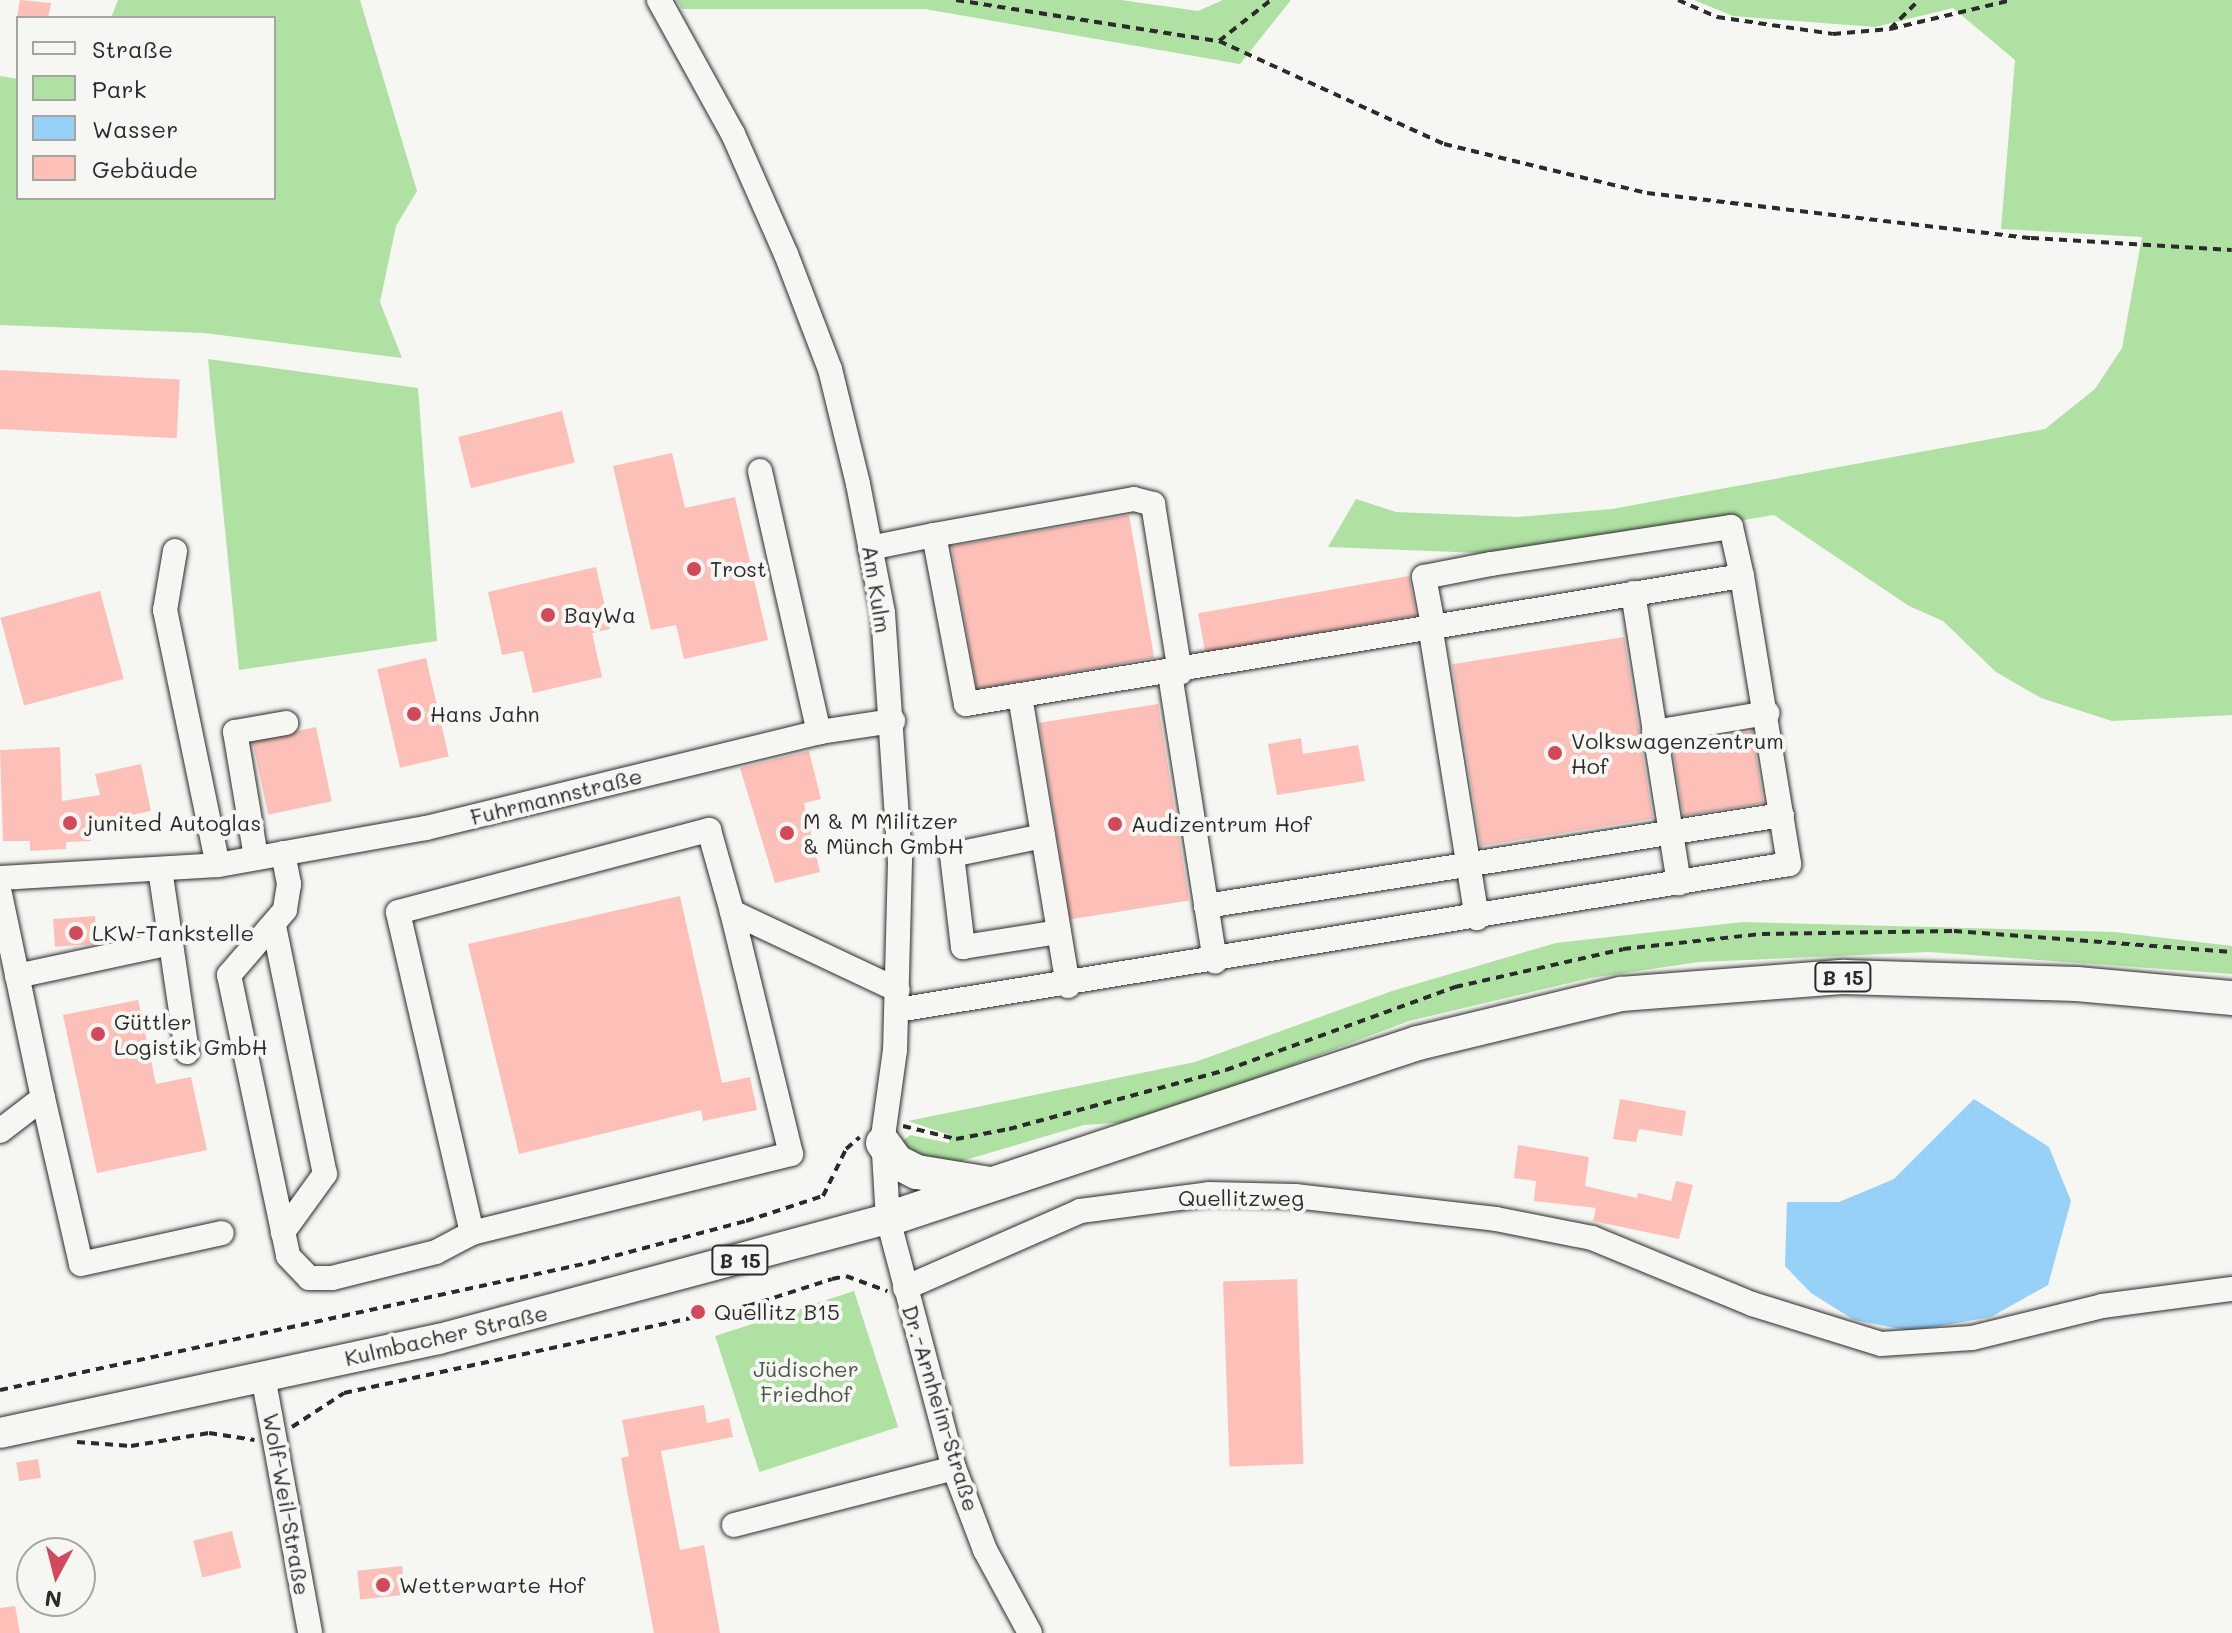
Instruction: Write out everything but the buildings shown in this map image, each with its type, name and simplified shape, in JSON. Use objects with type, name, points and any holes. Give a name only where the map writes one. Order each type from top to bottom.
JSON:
[{"type":"highway","name":"B 15","points":[[888,1219],[1002,1185],[1418,1043],[1621,994],[1844,977],[2077,984],[2232,998]]},
{"type":"highway","points":[[883,1139],[897,1162],[917,1172],[1002,1185]]},
{"type":"main road","name":"Kulmbacher Straße","points":[[0,1433],[592,1301],[888,1219]]},
{"type":"street","name":"Am Kulm","points":[[659,0],[733,134],[786,254],[830,369],[870,548],[893,721],[897,1000],[883,1139],[888,1219]]},
{"type":"street","points":[[760,471],[819,732]]},
{"type":"street","points":[[870,548],[1134,499],[1153,504],[1215,962]]},
{"type":"street","points":[[732,912],[897,1000],[1068,986],[1477,918],[1789,864],[1767,713],[1731,527],[1424,577],[1477,918]]},
{"type":"street","points":[[934,535],[966,704],[1175,674],[1432,625],[1742,576]]},
{"type":"street","points":[[175,551],[165,610],[218,865]]},
{"type":"street","points":[[1633,593],[1679,883]]},
{"type":"street","points":[[1020,696],[1068,986]]},
{"type":"street","points":[[1654,732],[1767,713]]},
{"type":"street","name":"Fuhrmannstraße","points":[[0,878],[218,865],[426,828],[819,732],[893,721]]},
{"type":"street","points":[[256,857],[235,732],[286,723]]},
{"type":"street","points":[[1206,906],[1782,815]]},
{"type":"street","points":[[283,853],[289,884],[285,910],[229,975],[288,1256],[309,1278],[436,1252],[472,1233],[791,1154],[709,830],[398,912],[472,1233]]},
{"type":"street","points":[[1043,836],[952,855],[963,947],[1059,932]]},
{"type":"street","points":[[160,869],[187,1052]]},
{"type":"street","points":[[0,894],[81,1264],[222,1233]]},
{"type":"street","points":[[274,926],[325,1174],[283,1232]]},
{"type":"street","points":[[17,976],[171,943]]},
{"type":"street","points":[[0,1131],[43,1098]]},
{"type":"street","name":"Quellitzweg","points":[[905,1288],[1080,1211],[1195,1195],[1295,1196],[1496,1219],[1592,1238],[1752,1304],[1881,1344],[1972,1338],[2102,1306],[2232,1289]]},
{"type":"street","name":"Dr.-Arnheim-Straße","points":[[888,1219],[954,1468],[985,1550],[1030,1633]]},
{"type":"street","name":"Wolf-Weil-Straße","points":[[263,1376],[310,1633]]},
{"type":"street","points":[[734,1525],[954,1468]]},
{"type":"path","points":[[956,0],[1219,41],[1444,144],[1647,193],[2031,238],[2232,250]]},
{"type":"path","points":[[1219,41],[1271,0]]},
{"type":"path","points":[[1678,0],[1717,17],[1818,32],[1890,29],[2012,0]]},
{"type":"path","points":[[1890,29],[1919,0]]},
{"type":"path","points":[[0,1390],[588,1263],[747,1225],[823,1196],[855,1139],[883,1139]]},
{"type":"path","points":[[68,1442],[131,1446],[209,1433],[275,1438],[344,1393],[699,1314],[846,1276],[882,1291],[905,1288]]},
{"type":"green space","points":[[118,0],[360,0],[417,191],[396,226],[380,302],[402,358],[204,333],[0,325],[0,76],[16,79],[16,200],[276,200],[276,16],[112,16]]},
{"type":"green space","points":[[677,0],[1121,0],[1198,11],[1223,0],[1291,0],[1240,64],[925,9],[682,9]]},
{"type":"green space","points":[[1694,0],[2232,0],[2232,715],[2112,721],[2041,698],[1996,672],[1943,621],[1909,606],[1774,515],[1535,555],[1328,547],[1356,499],[1396,512],[1517,517],[1612,509],[2045,429],[2095,389],[2122,348],[2142,237],[2001,229],[2015,60],[1953,8],[1875,27],[1733,16]]},
{"type":"green space","points":[[208,359],[418,388],[437,641],[239,670]]},
{"type":"green space","points":[[1743,922],[2115,932],[2232,946],[2232,974],[1929,952],[1699,962],[1590,978],[1409,1021],[1181,1107],[1129,1122],[1084,1125],[948,1165],[923,1167],[901,1143],[910,1135],[949,1143],[950,1135],[908,1121],[1195,1062],[1392,991],[1556,943]]},
{"type":"green space","name":"Jüdischer Friedhof","points":[[854,1291],[898,1427],[759,1472],[715,1336]]},
{"type":"water","points":[[1974,1099],[2049,1147],[2071,1201],[2048,1285],[1991,1317],[1911,1331],[1854,1320],[1811,1293],[1785,1266],[1787,1202],[1839,1202],[1894,1179]]},
{"type":"place","name":"Trost","points":[[694,569]]},
{"type":"place","name":"BayWa","points":[[548,615]]},
{"type":"place","name":"Hans Jahn","points":[[414,714]]},
{"type":"place","name":"Volkswagenzentrum Hof","points":[[1555,753]]},
{"type":"place","name":"junited Autoglas","points":[[70,823]]},
{"type":"place","name":"Audizentrum Hof","points":[[1115,824]]},
{"type":"place","name":"M & M Militzer & Münch GmbH","points":[[787,833]]},
{"type":"place","name":"LKW-Tankstelle","points":[[76,933]]},
{"type":"place","name":"Güttler Logistik GmbH","points":[[98,1034]]},
{"type":"place","name":"Quellitz B15","points":[[698,1312]]},
{"type":"place","name":"Wetterwarte Hof","points":[[383,1585]]}]
